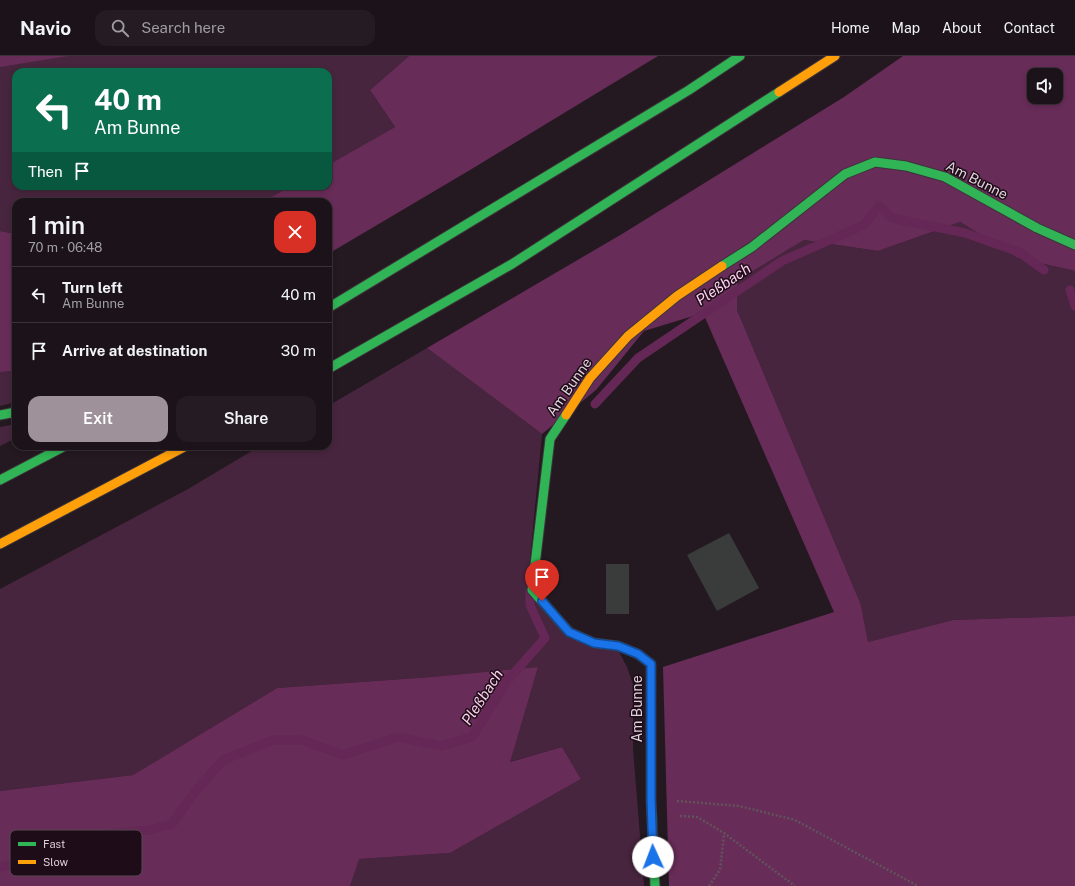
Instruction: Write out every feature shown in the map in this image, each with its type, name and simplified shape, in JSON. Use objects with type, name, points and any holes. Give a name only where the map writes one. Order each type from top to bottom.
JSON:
[{"type":"main road","points":[[332,305],[689,90],[740,56]]},
{"type":"main road","points":[[332,367],[512,264],[835,56]]},
{"type":"main road","name":"Am Bunne","points":[[655,886],[651,813],[651,664],[638,654],[618,646],[594,643],[569,632],[532,590],[550,439],[590,378],[628,336],[677,296],[752,247],[845,174],[875,162],[906,166],[944,177],[1037,228],[1075,245]]},
{"type":"main road","points":[[0,415],[12,413]]},
{"type":"main road","points":[[0,480],[57,450]]},
{"type":"main road","points":[[0,544],[178,450]]},
{"type":"path","points":[[651,799],[739,806],[795,820],[918,886]]},
{"type":"path","points":[[651,813],[697,817],[724,833],[795,886]]},
{"type":"path","points":[[709,886],[720,870],[724,833]]},
{"type":"shaded area","points":[[0,56],[68,56],[0,67]]},
{"type":"shaded area","points":[[58,56],[409,56],[370,90],[395,127],[332,163],[332,68],[12,68],[12,190],[284,190],[269,198],[12,198],[12,233],[0,231],[0,66]]},
{"type":"shaded area","points":[[409,56],[658,56],[332,252],[332,198],[269,198],[284,190],[332,190],[332,163],[395,127],[370,90]]},
{"type":"shaded area","points":[[903,56],[1075,56],[1075,271],[1018,258],[960,222],[878,251],[804,240],[738,280],[737,310],[861,605],[868,642],[953,620],[1075,616],[1075,886],[669,886],[663,667],[834,612],[703,313],[644,331],[596,390],[542,434],[427,348],[622,234],[844,97]]},
{"type":"shaded area","points":[[960,222],[1018,258],[1075,271],[1075,616],[953,620],[868,642],[861,605],[737,310],[738,280],[804,240],[878,251]]},
{"type":"shaded area","points":[[0,231],[12,233],[12,371],[0,372]]},
{"type":"shaded area","points":[[427,348],[542,434],[527,591],[567,635],[618,650],[627,667],[633,685],[633,749],[644,886],[350,886],[358,859],[450,853],[581,779],[562,747],[509,762],[538,667],[431,677],[277,688],[133,775],[0,791],[0,589],[188,489],[253,450],[332,450],[332,404]]},
{"type":"shaded area","points":[[12,371],[12,403],[0,406],[0,372]]},
{"type":"shaded area","points":[[12,425],[12,440],[0,446],[0,427]]},
{"type":"shaded area","points":[[538,667],[510,762],[562,747],[581,779],[450,853],[359,859],[350,886],[0,886],[0,791],[133,775],[277,688],[431,677]]},
{"type":"building","points":[[729,533],[759,588],[717,611],[687,555]]},
{"type":"building","points":[[606,564],[629,564],[629,614],[606,614]]},
{"type":"waterway","name":"Pleßbach","points":[[595,404],[638,358],[782,261],[864,225],[879,206],[892,218],[965,233],[1019,252],[1044,270]]},
{"type":"waterway","points":[[1070,290],[1075,306]]},
{"type":"waterway","name":"Pleßbach","points":[[142,831],[172,824],[195,792],[223,760],[273,740],[302,740],[343,755],[398,737],[441,746],[472,737],[507,681],[545,638],[530,605],[530,592]]},
{"type":"waterway","name":"Pleßbach","points":[[0,867],[10,865]]},
{"type":"traffic: fast","points":[[332,306],[689,90],[740,56]]},
{"type":"traffic: fast","points":[[332,367],[512,264],[779,92]]},
{"type":"traffic: fast","points":[[722,266],[752,247],[845,174],[875,162],[906,166],[945,177],[1037,228],[1075,245]]},
{"type":"traffic: fast","points":[[0,415],[12,413]]},
{"type":"traffic: fast","points":[[566,415],[550,439],[532,590],[569,632],[594,643],[618,646],[638,654],[651,664],[651,799],[655,886]]},
{"type":"traffic: fast","points":[[0,480],[57,450]]},
{"type":"traffic: slow","points":[[779,92],[835,56]]},
{"type":"traffic: slow","points":[[566,415],[590,378],[628,336],[677,296],[722,266]]},
{"type":"traffic: slow","points":[[0,544],[178,450]]},
{"type":"route","points":[[542,601],[569,632],[594,643],[618,646],[638,654],[651,664],[651,799],[653,857]]}]
